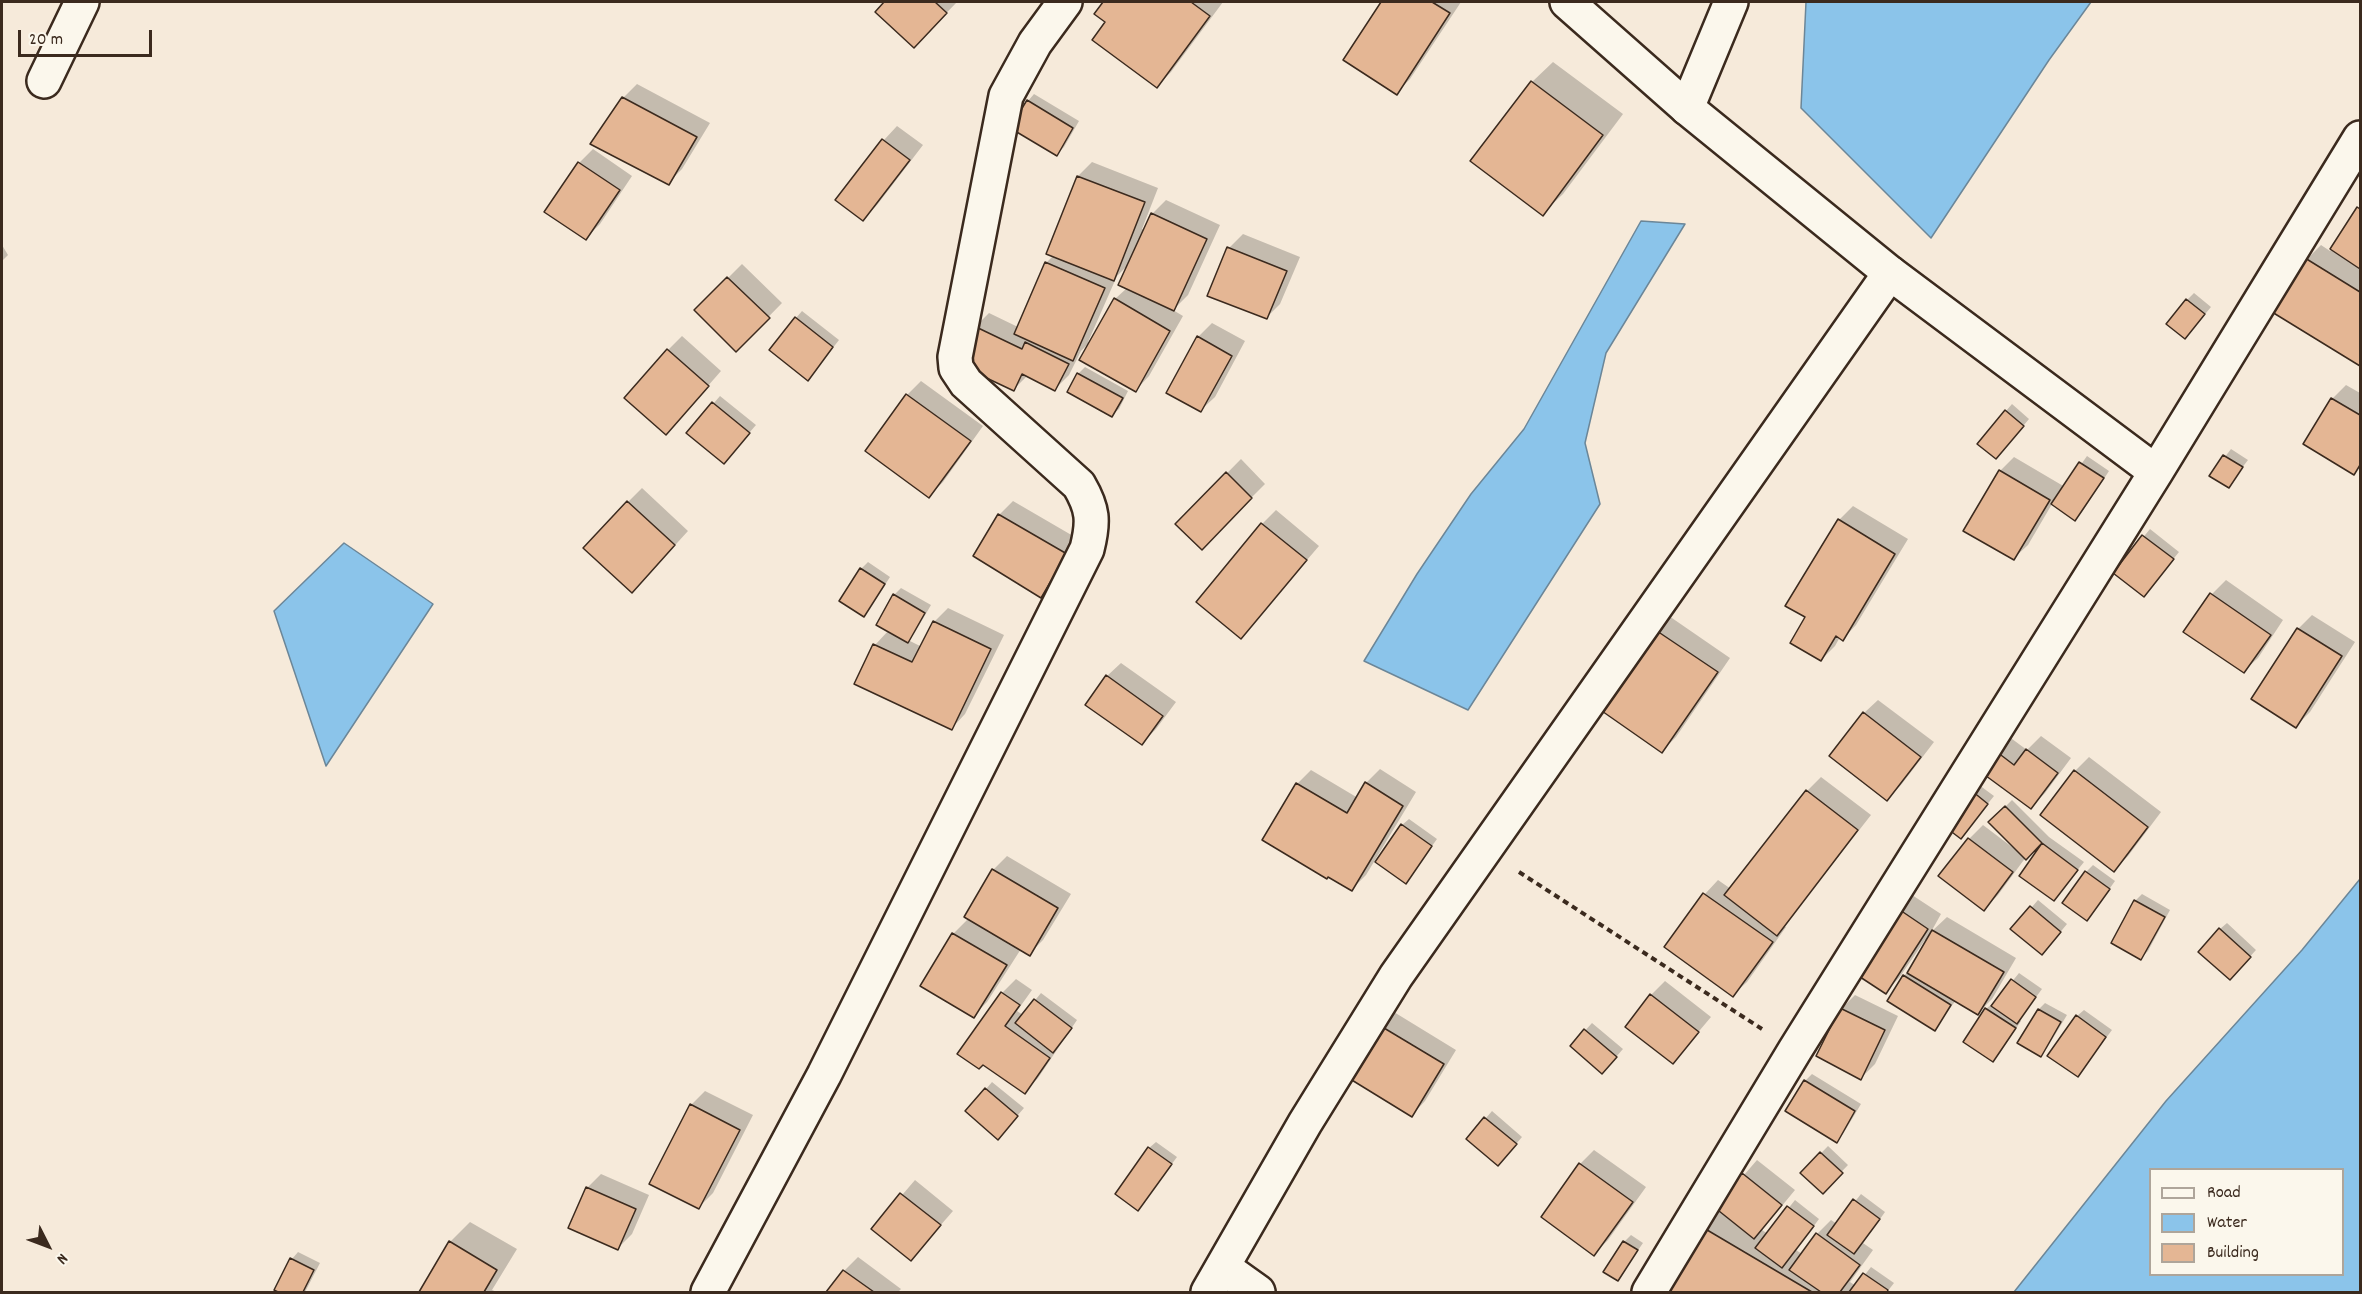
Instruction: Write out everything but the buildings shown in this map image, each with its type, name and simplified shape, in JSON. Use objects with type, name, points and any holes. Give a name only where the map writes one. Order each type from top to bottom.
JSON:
[{"type":"street","points":[[44,81],[82,2]]},
{"type":"street","points":[[708,1293],[824,1075],[1087,549],[1093,525],[1089,502],[1079,485],[966,383],[956,368],[955,357],[1006,96],[1035,43],[1065,2]]},
{"type":"street","points":[[1567,2],[1687,108],[1890,273],[2156,472]]},
{"type":"street","points":[[1687,108],[1731,2]]},
{"type":"street","points":[[1649,1293],[1795,1050],[2156,472],[2361,138]]},
{"type":"street","points":[[1258,1293],[1215,1280],[1354,1040],[1396,976],[1890,273]]},
{"type":"path","points":[[1485,850],[1795,1050]]},
{"type":"water","points":[[1806,2],[2091,2],[2049,60],[1931,238],[1801,108]]},
{"type":"water","points":[[1641,221],[1685,224],[1606,353],[1585,443],[1600,504],[1468,710],[1364,661],[1417,574],[1471,494],[1524,429]]},
{"type":"water","points":[[344,543],[433,604],[326,766],[274,611]]},
{"type":"water","points":[[2360,879],[2360,1292],[2014,1292],[2166,1101],[2302,950]]}]
